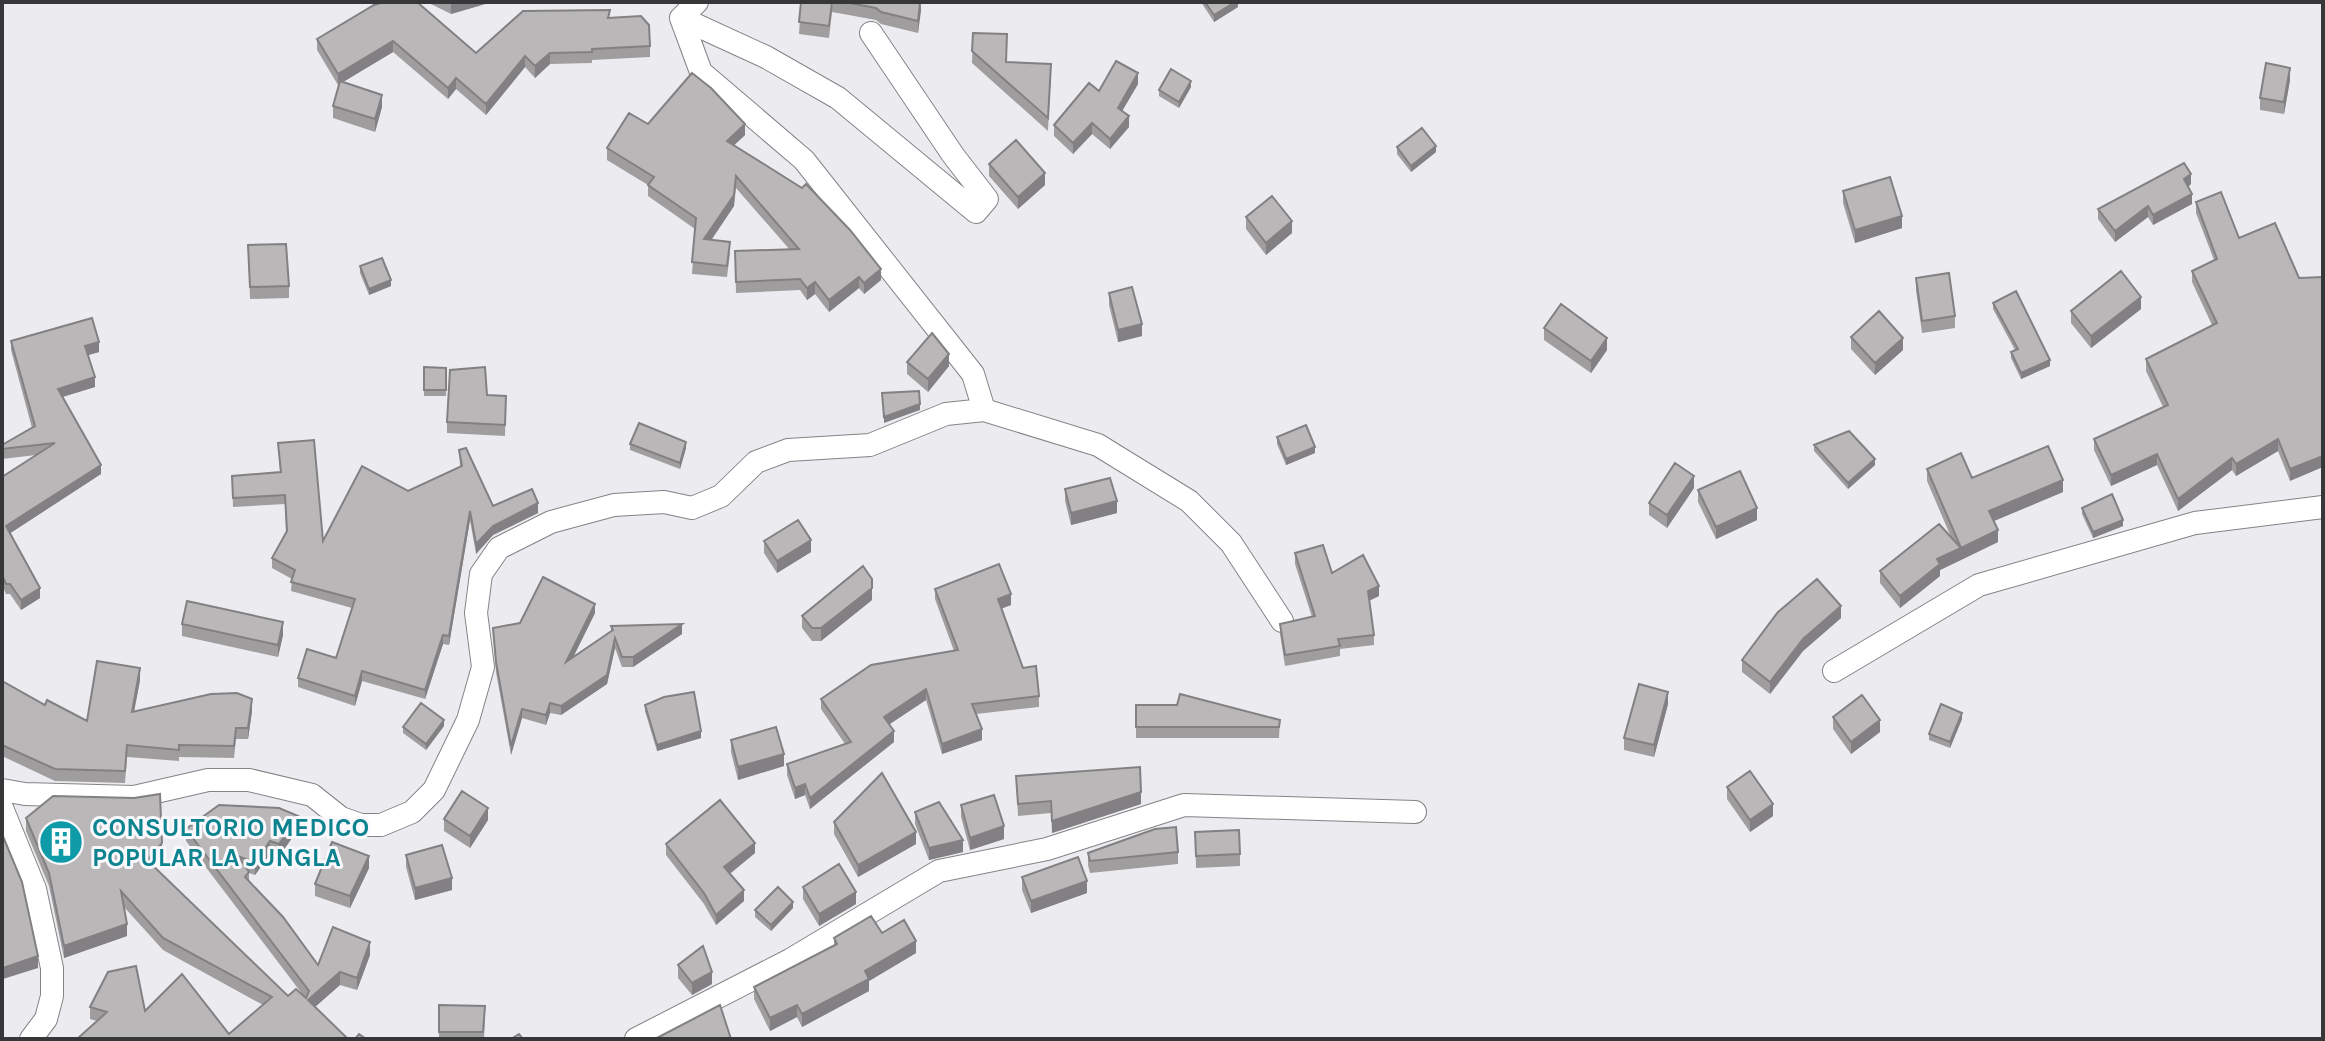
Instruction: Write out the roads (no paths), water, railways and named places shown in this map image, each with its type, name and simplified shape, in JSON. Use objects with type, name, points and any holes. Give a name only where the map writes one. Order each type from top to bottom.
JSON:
[{"type":"street","points":[[689,10],[838,98],[976,212],[987,199],[953,155],[871,33]]},
{"type":"street","points":[[689,10],[701,72],[804,160],[973,374],[984,410]]},
{"type":"street","points":[[2,790],[25,794],[134,797],[208,780],[249,780],[312,795],[341,818],[361,825],[381,825],[412,812],[434,790],[468,720],[483,667],[476,613],[481,574],[499,548],[551,522],[614,505],[664,502],[692,508],[721,496],[756,462],[788,450],[870,445],[946,414],[984,410],[1098,445],[1189,501],[1231,543],[1282,621]]},
{"type":"street","points":[[1834,671],[1979,585],[2195,523],[2323,507]]},
{"type":"street","points":[[636,1039],[790,960],[939,871],[1047,849],[1184,805],[1415,812]]},
{"type":"street","points":[[2,808],[35,889],[52,968],[52,996],[46,1019],[31,1039]]},
{"type":"place","name":"CONSULTORIO MEDICO POPULAR LA JUNGLA","points":[[61,842]]}]
